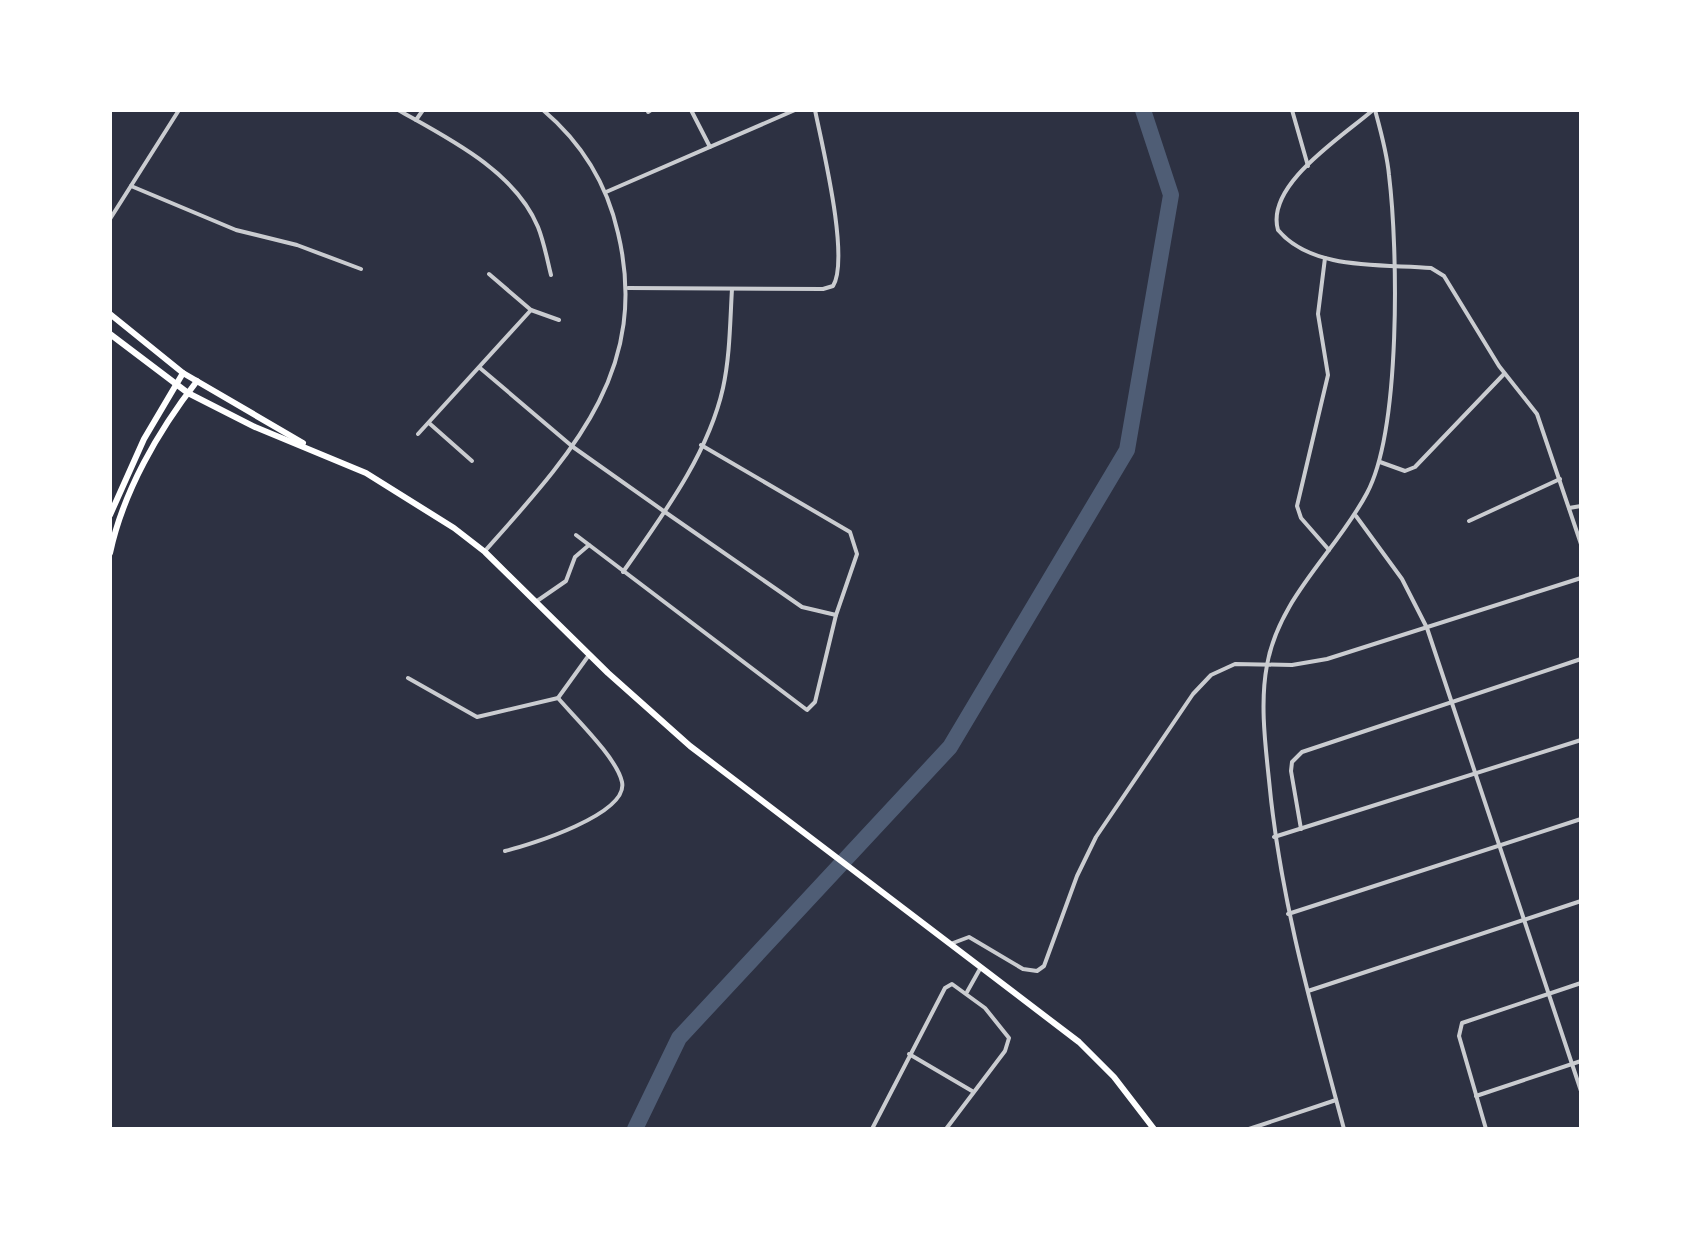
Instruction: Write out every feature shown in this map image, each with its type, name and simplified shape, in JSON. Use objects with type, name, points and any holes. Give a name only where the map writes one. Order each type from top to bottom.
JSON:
[{"type":"main road","points":[[110,314],[183,373],[317,451]]},
{"type":"main road","points":[[110,334],[188,393],[255,427],[366,473],[414,501],[485,552],[589,655],[690,746],[982,965],[1097,1059],[1154,1129]]},
{"type":"main road","points":[[110,515],[144,439],[183,373]]},
{"type":"main road","points":[[110,553],[131,492],[155,445],[197,381]]},
{"type":"street","points":[[110,219],[179,110]]},
{"type":"street","points":[[398,110],[471,154],[513,190],[537,226],[551,275]]},
{"type":"street","points":[[416,120],[423,110]]},
{"type":"street","points":[[485,552],[573,447],[600,403],[616,363],[625,322],[627,288],[622,248],[606,192],[570,136],[543,110]]},
{"type":"street","points":[[691,110],[710,147]]},
{"type":"street","points":[[606,192],[795,110]]},
{"type":"street","points":[[627,288],[823,289],[833,286],[838,279],[834,208],[815,110]]},
{"type":"street","points":[[1292,110],[1308,166]]},
{"type":"street","points":[[1344,1129],[1288,914],[1274,837],[1265,730],[1267,664],[1294,598],[1355,515],[1380,462],[1389,405],[1392,265],[1389,172],[1374,110],[1308,166],[1277,201],[1275,220],[1283,236],[1325,258],[1392,265],[1431,268],[1444,276],[1504,374],[1537,414],[1581,544]]},
{"type":"street","points":[[131,186],[236,230],[297,245],[361,269]]},
{"type":"street","points":[[110,204],[117,208]]},
{"type":"street","points":[[1325,258],[1318,314],[1328,375],[1297,506],[1301,518],[1329,550]]},
{"type":"street","points":[[489,274],[531,310],[559,320]]},
{"type":"street","points":[[623,572],[665,512],[701,445],[724,384],[732,289]]},
{"type":"street","points":[[418,434],[531,310]]},
{"type":"street","points":[[480,368],[573,447],[665,512],[802,607],[820,614],[836,615]]},
{"type":"street","points":[[1380,462],[1405,471],[1415,467],[1504,374]]},
{"type":"street","points":[[429,423],[472,461]]},
{"type":"street","points":[[576,535],[807,710],[815,702],[836,615],[857,554],[850,532],[701,445]]},
{"type":"street","points":[[1469,521],[1560,479]]},
{"type":"street","points":[[1569,508],[1581,506]]},
{"type":"street","points":[[1355,515],[1402,579],[1427,628],[1581,1091]]},
{"type":"street","points":[[537,601],[566,581],[575,557],[589,545]]},
{"type":"street","points":[[953,943],[969,937],[1023,969],[1037,971],[1044,966],[1086,857],[1193,694],[1223,668],[1327,659],[1581,578]]},
{"type":"street","points":[[408,678],[477,717],[558,698],[589,655]]},
{"type":"street","points":[[1301,829],[1291,771],[1296,756],[1581,659]]},
{"type":"street","points":[[505,851],[550,837],[614,806],[622,796],[623,785],[618,772],[558,698]]},
{"type":"street","points":[[1274,837],[1581,740]]},
{"type":"street","points":[[1288,914],[1581,819]]},
{"type":"street","points":[[1308,991],[1581,901]]},
{"type":"street","points":[[967,992],[982,965]]},
{"type":"street","points":[[1486,1129],[1459,1036],[1462,1023],[1581,983]]},
{"type":"street","points":[[872,1129],[945,988],[952,984],[967,992],[996,1018],[1009,1038],[1005,1051],[946,1129]]},
{"type":"street","points":[[909,1054],[972,1091]]},
{"type":"street","points":[[1476,1096],[1581,1061]]},
{"type":"street","points":[[1249,1129],[1336,1100]]},
{"type":"waterway","points":[[635,1129],[679,1038],[950,747],[1127,450],[1171,195],[1143,110]]}]
